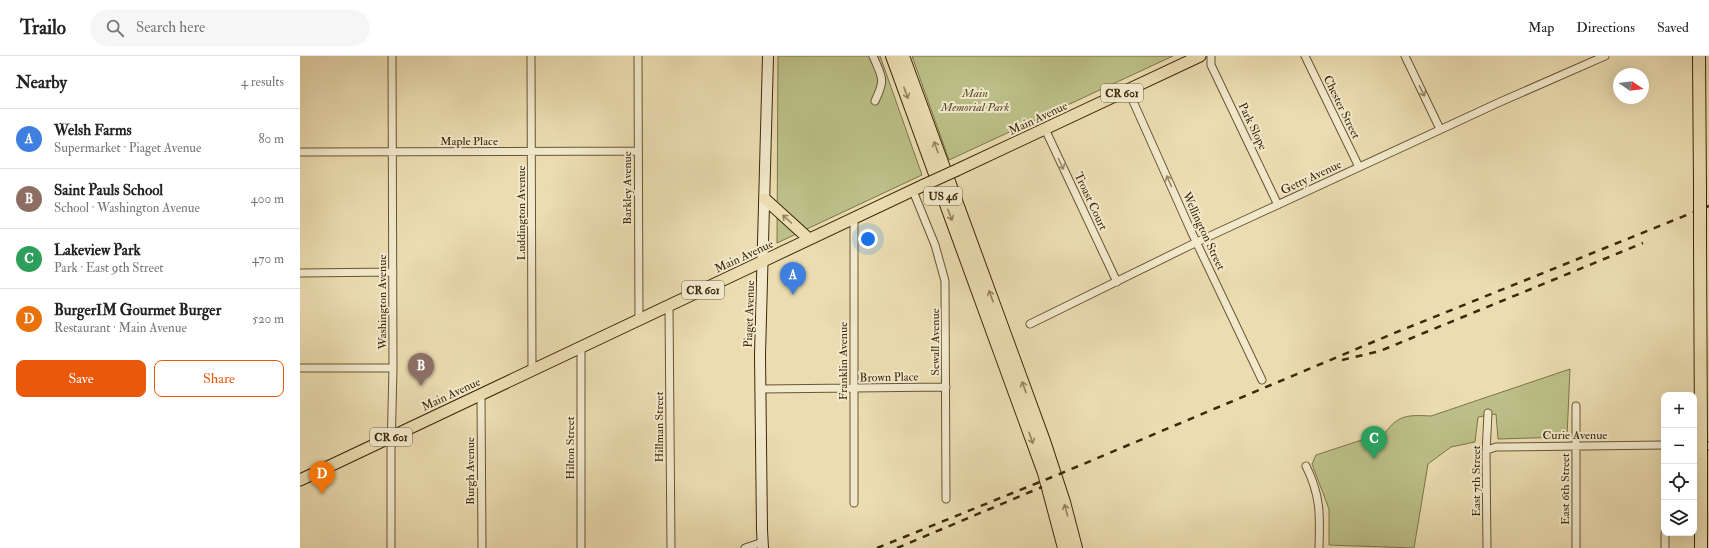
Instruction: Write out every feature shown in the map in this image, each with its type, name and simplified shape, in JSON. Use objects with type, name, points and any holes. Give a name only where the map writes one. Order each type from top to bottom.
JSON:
[{"type":"highway","name":"US 46","points":[[892,56],[1038,458],[1064,548]]},
{"type":"highway","name":"US 46","points":[[903,56],[1044,441],[1064,502],[1076,548]]},
{"type":"highway","points":[[1699,56],[1700,243],[1697,441],[1701,457],[1701,548]]},
{"type":"main road","name":"Main Avenue","points":[[300,480],[1200,56]]},
{"type":"main road","points":[[765,199],[809,239]]},
{"type":"street","name":"Washington Avenue","points":[[391,548],[391,437],[393,368],[392,56]]},
{"type":"street","name":"Luddington Avenue","points":[[531,56],[532,371]]},
{"type":"street","name":"Barkley Avenue","points":[[638,56],[639,320]]},
{"type":"street","name":"Piaget Avenue","points":[[763,545],[760,389],[768,56]]},
{"type":"street","points":[[873,56],[882,78],[882,86],[875,101]]},
{"type":"street","name":"Park Slope","points":[[1211,56],[1211,65],[1278,205]]},
{"type":"street","name":"Chester Street","points":[[1305,56],[1359,167]]},
{"type":"street","points":[[1405,56],[1440,129]]},
{"type":"street","name":"Getty Avenue","points":[[1030,324],[1197,242],[1440,129],[1604,56]]},
{"type":"street","name":"Wellington Street","points":[[1128,90],[1262,380]]},
{"type":"street","name":"Troast Court","points":[[1045,129],[1117,282]]},
{"type":"street","name":"Maple Place","points":[[300,152],[638,151]]},
{"type":"street","name":"Sewall Avenue","points":[[913,191],[935,246],[945,281],[946,499]]},
{"type":"street","name":"Franklin Avenue","points":[[854,218],[854,503]]},
{"type":"street","points":[[300,273],[393,272]]},
{"type":"street","name":"Hillman Street","points":[[669,306],[671,548]]},
{"type":"street","name":"Hilton Street","points":[[581,548],[582,347]]},
{"type":"street","points":[[300,368],[393,368]]},
{"type":"street","name":"Brown Place","points":[[760,389],[946,387]]},
{"type":"street","name":"Burgh Avenue","points":[[481,395],[482,548]]},
{"type":"street","name":"East 6th Street","points":[[1576,406],[1576,548]]},
{"type":"street","name":"East 7th Street","points":[[1487,548],[1488,413]]},
{"type":"street","points":[[1697,441],[1709,446]]},
{"type":"street","name":"Curie Avenue","points":[[1487,450],[1496,447],[1661,445]]},
{"type":"street","points":[[1306,466],[1316,487],[1318,497],[1319,548]]},
{"type":"street","points":[[1664,536],[1665,548]]},
{"type":"street","points":[[746,548],[763,545]]},
{"type":"green space","points":[[778,56],[880,56],[922,175],[777,243]]},
{"type":"green space","name":"Main Memorial Park","points":[[912,56],[1173,56],[949,160]]},
{"type":"green space","points":[[1570,369],[1567,437],[1498,439],[1496,414],[1478,417],[1475,442],[1451,447],[1428,464],[1414,548],[1329,545],[1329,509],[1312,464],[1316,455],[1386,432],[1395,422],[1400,419],[1411,416],[1431,416]]},
{"type":"railway","points":[[877,548],[1062,473],[1392,334],[1709,206]]},
{"type":"railway","points":[[1342,360],[1380,351],[1643,243]]},
{"type":"railway","points":[[897,548],[1042,487]]},
{"type":"place","name":"Welsh Farms","points":[[793,295]]},
{"type":"place","name":"Saint Pauls School","points":[[421,386]]},
{"type":"place","name":"Lakeview Park","points":[[1374,459]]},
{"type":"place","name":"BurgerIM Gourmet Burger","points":[[322,494]]}]
